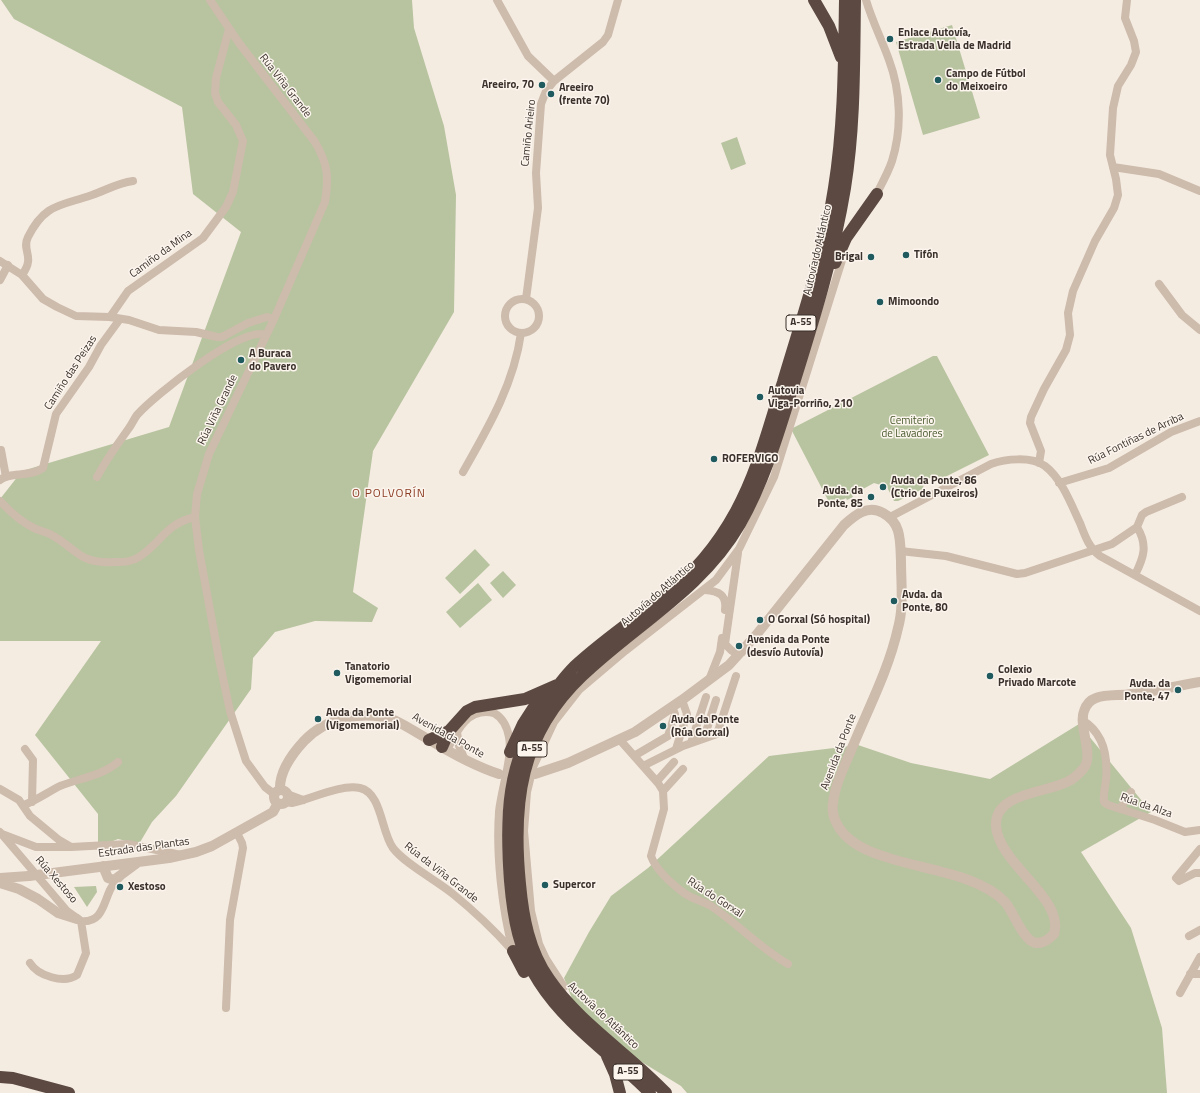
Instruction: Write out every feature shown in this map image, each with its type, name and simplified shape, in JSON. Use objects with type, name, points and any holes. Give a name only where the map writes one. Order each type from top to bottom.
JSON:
[{"type":"highway","points":[[814,0],[829,26],[840,55],[843,87]]},
{"type":"highway","name":"Autovía do Atlántico","points":[[650,1093],[567,1017],[539,982],[525,958],[519,939],[511,895],[507,830],[509,793],[515,767],[525,738],[558,684],[589,654],[663,597],[700,562],[723,531],[746,492],[765,439],[822,250],[835,187],[841,132],[845,0]]},
{"type":"highway","name":"Autovía do Atlántico","points":[[666,1093],[578,1012],[549,980],[540,965],[528,934],[522,902],[516,832],[519,792],[523,773],[535,740],[555,706],[581,676],[687,589],[727,544],[748,509],[777,440],[824,288],[845,188],[852,134],[855,0]]},
{"type":"highway","points":[[824,288],[846,238],[877,194]]},
{"type":"highway","points":[[764,496],[777,440]]},
{"type":"highway","points":[[444,748],[459,718],[471,709],[513,702],[544,692],[558,684]]},
{"type":"highway","points":[[510,752],[526,719],[544,692]]},
{"type":"highway","points":[[428,740],[453,731]]},
{"type":"highway","points":[[513,951],[530,981],[541,996],[554,1010],[567,1017]]},
{"type":"highway","points":[[564,987],[664,1080],[675,1093]]},
{"type":"highway","points":[[605,1052],[615,1074],[620,1093]]},
{"type":"highway","points":[[0,1077],[13,1078],[69,1093]]},
{"type":"street","name":"Rúa Viña Grande","points":[[210,0],[229,29],[315,142],[328,171],[325,202],[274,319],[209,454],[197,494],[195,517],[199,550],[219,659],[239,744],[254,775],[265,788],[281,797]]},
{"type":"street","points":[[497,0],[528,56],[554,81]]},
{"type":"street","name":"Camiño Arieiro","points":[[526,298],[538,208],[536,173],[541,104],[546,91],[554,81],[603,42],[608,35],[618,0]]},
{"type":"street","points":[[564,987],[544,954],[534,928],[531,911],[524,831],[527,792],[533,767],[554,722],[579,690],[619,655],[716,580],[739,549],[774,477],[848,245],[877,194],[892,161],[897,135],[898,98],[895,79],[890,61],[869,12],[866,0]]},
{"type":"street","points":[[1039,463],[1041,451],[1030,423],[1031,416],[1066,350],[1070,335],[1068,312],[1073,291],[1095,241],[1116,202],[1118,195],[1109,142],[1114,96],[1118,86],[1131,65],[1136,52],[1134,41],[1125,18],[1125,4],[1127,0]]},
{"type":"street","name":"Camiño da Mina","points":[[110,317],[128,291],[203,238],[226,207],[233,192],[243,141],[236,125],[218,102],[215,93],[216,78],[229,29]]},
{"type":"street","points":[[1113,167],[1159,174],[1200,191]]},
{"type":"street","points":[[22,275],[29,266],[30,259],[26,244],[27,238],[40,219],[50,209],[58,204],[92,195],[113,185],[133,181]]},
{"type":"street","points":[[0,261],[22,275],[43,299],[76,316],[110,317],[159,330],[196,332],[217,337],[222,337],[241,326],[260,319],[267,317],[274,319]]},
{"type":"street","points":[[0,280],[8,265]]},
{"type":"street","points":[[1159,284],[1182,315],[1200,330]]},
{"type":"street","points":[[526,298],[536,304],[539,309],[539,321],[532,330],[521,333],[511,329],[505,314],[507,308],[515,300],[526,298]]},
{"type":"street","name":"Camiño das Peizas","points":[[3,479],[36,473],[42,468],[56,414],[89,368],[101,345],[120,319]]},
{"type":"street","points":[[97,477],[113,448],[135,418],[159,393],[234,342],[254,334],[260,333],[266,335]]},
{"type":"street","points":[[462,472],[493,421],[518,355],[521,333]]},
{"type":"street","name":"Rúa Fontiñas de Arriba","points":[[1059,484],[1109,468],[1171,432],[1200,421]]},
{"type":"street","points":[[1,450],[3,479]]},
{"type":"street","points":[[534,774],[568,763],[620,740],[672,707],[729,665],[742,652],[844,525],[856,514],[868,510],[879,511],[890,517],[991,464],[1003,460],[1039,463],[1045,466],[1071,502],[1092,550],[1200,611]]},
{"type":"street","points":[[900,551],[946,556],[1017,574],[1025,573],[1112,544],[1137,527],[1142,515],[1146,512],[1182,498]]},
{"type":"street","points":[[0,501],[12,513],[30,526],[53,536],[83,558],[99,563],[127,562],[138,558],[168,529],[183,520],[195,517]]},
{"type":"street","name":"Avenida da Ponte","points":[[890,517],[896,525],[900,537],[902,603],[899,628],[888,660],[839,779],[833,802],[833,814],[837,825],[844,836],[864,850],[971,880],[994,892],[1009,906],[1025,938],[1031,941],[1045,941],[1054,934],[1056,920],[1043,897],[1002,847],[996,831],[996,815],[1000,808],[1006,803],[1066,783],[1077,776],[1085,767],[1088,748],[1082,720]]},
{"type":"street","points":[[1135,575],[1141,562],[1144,548],[1143,538],[1137,527]]},
{"type":"street","points":[[729,665],[725,644],[739,549]]},
{"type":"street","points":[[718,592],[720,589],[732,589]]},
{"type":"street","points":[[705,590],[718,592],[724,596],[726,604],[720,652],[709,681]]},
{"type":"street","points":[[725,644],[732,651],[742,652]]},
{"type":"street","points":[[720,652],[723,659],[729,665]]},
{"type":"street","points":[[643,766],[676,749],[717,734],[736,676]]},
{"type":"street","points":[[1082,720],[1087,704],[1097,697],[1140,693],[1200,682]]},
{"type":"street","points":[[691,743],[706,697]]},
{"type":"street","points":[[676,749],[687,714],[682,700]]},
{"type":"street","points":[[704,738],[716,700]]},
{"type":"street","points":[[634,756],[668,736],[675,714],[672,707]]},
{"type":"street","points":[[465,760],[453,731],[469,716],[482,712],[494,713],[503,720],[507,728],[510,752],[499,812],[500,851],[509,934],[513,951]]},
{"type":"street","name":"Avenida da Ponte","points":[[281,797],[281,780],[285,768],[299,746],[321,727],[339,719],[368,715],[398,722],[465,760],[500,774]]},
{"type":"street","name":"Rúa da Alza","points":[[1082,720],[1089,724],[1099,736],[1104,748],[1106,764],[1104,802],[1108,805],[1185,832],[1200,830]]},
{"type":"street","points":[[620,740],[657,782],[663,791],[683,769]]},
{"type":"street","points":[[25,749],[33,760],[32,802]]},
{"type":"street","points":[[24,805],[59,786],[106,771],[118,762]]},
{"type":"street","points":[[657,782],[674,762]]},
{"type":"street","name":"Rúa da Viña Grande","points":[[281,797],[292,803],[334,791],[352,788],[360,788],[367,792],[375,801],[393,849],[453,894],[513,951]]},
{"type":"street","points":[[0,789],[19,800],[24,805],[30,816],[59,840],[70,847]]},
{"type":"street","name":"Rúa do Gorxal","points":[[663,791],[664,809],[651,856],[654,864],[684,893],[710,906],[749,934],[773,955],[788,964]]},
{"type":"street","points":[[1120,809],[1130,792]]},
{"type":"street","name":"Estrada das Plantas","points":[[0,878],[29,876],[103,866],[122,871],[140,861],[183,856],[212,846],[273,812],[281,797]]},
{"type":"street","points":[[1,833],[36,847],[128,844],[183,856]]},
{"type":"street","name":"Rúa Xestoso","points":[[1,833],[67,911],[79,920]]},
{"type":"street","points":[[226,1008],[230,920],[243,848],[237,833]]},
{"type":"street","points":[[1200,849],[1176,878],[1180,881],[1195,873],[1200,873]]},
{"type":"street","points":[[103,866],[108,878],[110,889]]},
{"type":"street","points":[[0,883],[25,892],[58,914],[79,920],[93,919],[100,913],[110,889],[122,871]]},
{"type":"street","points":[[108,878],[114,880],[122,871]]},
{"type":"street","points":[[30,963],[36,970],[45,975],[68,980],[77,975],[86,953],[79,920]]},
{"type":"street","points":[[1189,936],[1200,930]]},
{"type":"street","points":[[500,938],[509,934]]},
{"type":"street","points":[[1180,993],[1200,957]]},
{"type":"street","points":[[1190,974],[1200,974]]},
{"type":"green space","points":[[1,0],[412,0],[414,28],[444,126],[456,195],[454,312],[373,451],[353,592],[378,608],[372,622],[315,621],[275,632],[253,658],[251,689],[176,796],[152,822],[139,844],[118,839],[98,847],[98,814],[35,735],[101,641],[0,641],[0,499],[22,471],[169,427],[241,232],[193,194],[182,107],[14,19]]},
{"type":"green space","name":"Campo de Fútbol do Meixoeiro","points":[[952,25],[980,118],[923,135],[896,42]]},
{"type":"green space","points":[[737,137],[746,164],[731,170],[721,143]]},
{"type":"green space","name":"Cemiterio de Lavadores","points":[[933,356],[937,356],[989,455],[941,479],[934,476],[924,481],[923,489],[898,501],[894,501],[887,487],[874,483],[852,495],[853,497],[847,500],[846,498],[831,506],[791,429]]},
{"type":"green space","points":[[475,549],[490,565],[460,594],[445,578]]},
{"type":"green space","points":[[503,571],[516,585],[503,598],[490,583]]},
{"type":"green space","points":[[478,583],[492,600],[460,628],[446,612]]},
{"type":"green space","points":[[1079,724],[1151,812],[1081,852],[1131,928],[1162,1028],[1167,1093],[687,1093],[681,1086],[627,1053],[573,1001],[564,978],[611,896],[648,868],[769,756],[858,745],[911,763],[990,779]]},
{"type":"green space","points":[[96,886],[97,892],[87,907],[74,887]]},
{"type":"place","name":"Enlace Autovía, Estrada Vella de Madrid","points":[[890,39]]},
{"type":"place","name":"Campo de Fútbol do Meixoeiro","points":[[938,80]]},
{"type":"place","name":"Areeiro, 70","points":[[542,85]]},
{"type":"place","name":"Areeiro (frente 70)","points":[[551,94]]},
{"type":"place","name":"Tifón","points":[[906,255]]},
{"type":"place","name":"Brigal","points":[[871,257]]},
{"type":"place","name":"Mimoondo","points":[[880,302]]},
{"type":"place","name":"A Buraca do Pavero","points":[[241,360]]},
{"type":"place","name":"Autovia Viga-Porriño, 210","points":[[760,397]]},
{"type":"place","name":"ROFERVIGO","points":[[714,459]]},
{"type":"place","name":"Avda da Ponte, 86 (Ctrio de Puxeiros)","points":[[883,487]]},
{"type":"place","name":"Avda. da Ponte, 85","points":[[871,497]]},
{"type":"place","name":"Avda. da Ponte, 80","points":[[894,601]]},
{"type":"place","name":"O Gorxal (Só hospital)","points":[[760,620]]},
{"type":"place","name":"Avenida da Ponte (desvío Autovía)","points":[[739,646]]},
{"type":"place","name":"Tanatorio Vigomemorial","points":[[337,673]]},
{"type":"place","name":"Colexio Privado Marcote","points":[[990,676]]},
{"type":"place","name":"Avda. da Ponte, 47","points":[[1178,690]]},
{"type":"place","name":"Avda da Ponte (Vigomemorial)","points":[[318,719]]},
{"type":"place","name":"Avda da Ponte (Rúa Gorxal)","points":[[663,726]]},
{"type":"place","name":"Supercor","points":[[545,885]]},
{"type":"place","name":"Xestoso","points":[[120,887]]},
{"type":"district","name":"O POLVORÍN","points":[[389,494]]}]
